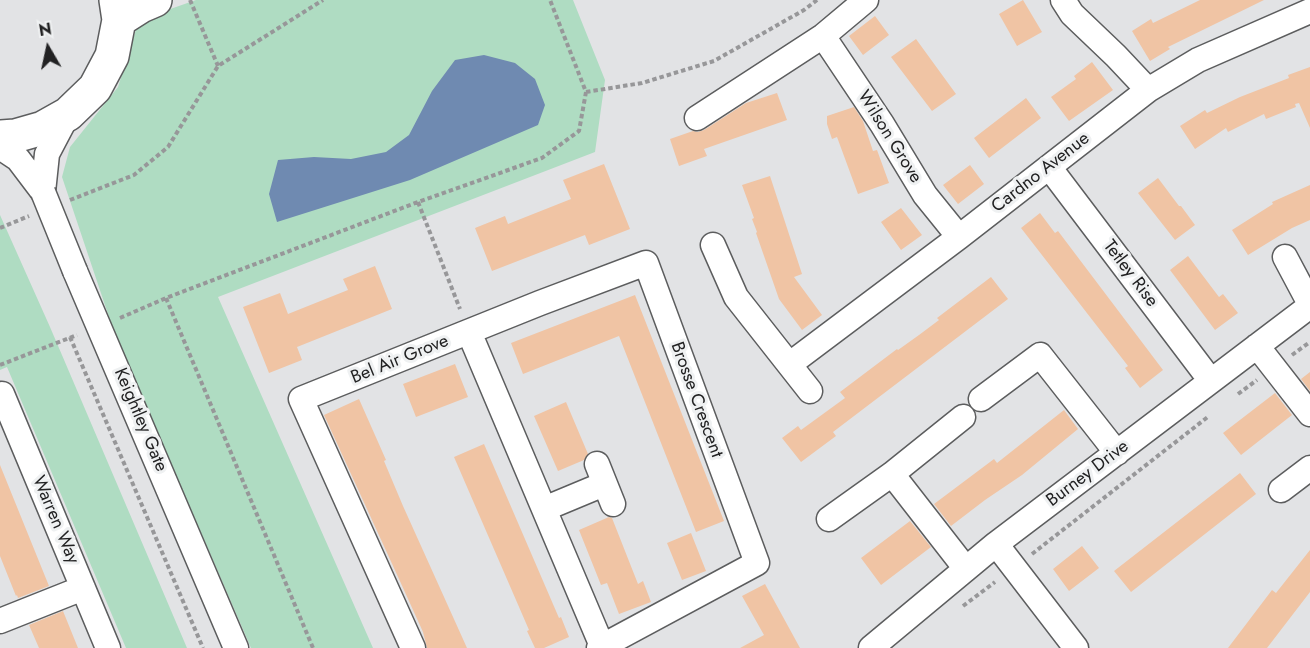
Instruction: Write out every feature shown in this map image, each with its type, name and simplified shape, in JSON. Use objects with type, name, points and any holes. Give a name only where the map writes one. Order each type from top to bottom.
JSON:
[{"type":"highway","points":[[0,137],[15,136],[43,128],[68,114],[95,88],[112,56],[133,6]]},
{"type":"street","points":[[697,118],[823,36],[867,0]]},
{"type":"street","points":[[1063,0],[1072,14],[1148,90]]},
{"type":"street","name":"Cardno Avenue","points":[[790,364],[959,237],[1148,90],[1198,60],[1310,11]]},
{"type":"street","name":"Wilson Grove","points":[[823,36],[882,124],[925,195],[959,237]]},
{"type":"street","name":"Keightley Gate","points":[[43,192],[48,154],[68,114]]},
{"type":"street","name":"Keightley Gate","points":[[0,147],[18,159],[43,192],[236,648]]},
{"type":"street","name":"Tetley Rise","points":[[1049,167],[1211,381]]},
{"type":"street","points":[[713,245],[736,297],[810,391]]},
{"type":"street","points":[[1285,256],[1310,305]]},
{"type":"street","name":"Brosse Crescent","points":[[469,332],[646,262],[757,564],[608,646]]},
{"type":"street","name":"Burney Drive","points":[[871,648],[996,544],[1310,305]]},
{"type":"street","name":"Bel Air Grove","points":[[413,648],[301,399],[469,332],[544,509],[608,646]]},
{"type":"street","points":[[1257,346],[1310,414]]},
{"type":"street","points":[[981,399],[1040,355],[1117,453]]},
{"type":"street","name":"Warren Way","points":[[0,395],[2,394],[108,648]]},
{"type":"street","points":[[829,519],[892,474],[963,417]]},
{"type":"street","points":[[1281,490],[1310,468]]},
{"type":"street","points":[[892,474],[966,569]]},
{"type":"street","points":[[544,509],[605,484]]},
{"type":"street","points":[[996,544],[1076,648]]},
{"type":"street","points":[[0,621],[83,588]]},
{"type":"path","points":[[190,0],[218,66]]},
{"type":"path","points":[[115,183],[134,175],[168,147],[218,66],[323,0]]},
{"type":"path","points":[[113,320],[418,202],[542,158],[579,131],[586,92],[550,0]]},
{"type":"path","points":[[586,92],[642,83],[714,61],[804,10],[817,0]]},
{"type":"path","points":[[418,202],[469,332]]},
{"type":"path","points":[[0,228],[19,220]]},
{"type":"path","points":[[166,298],[313,648]]},
{"type":"path","points":[[0,365],[81,333]]},
{"type":"path","points":[[70,338],[203,648]]},
{"type":"path","points":[[1230,399],[1310,342]]},
{"type":"path","points":[[960,608],[1212,414]]},
{"type":"green space","points":[[196,0],[573,0],[605,80],[595,152],[218,297],[373,648],[251,648],[114,332],[62,177],[70,147],[118,87],[139,20]]},
{"type":"green space","points":[[0,215],[187,648],[126,648],[7,367],[0,370]]},
{"type":"water","points":[[484,55],[515,63],[535,79],[545,105],[538,125],[410,180],[277,222],[269,194],[278,160],[314,157],[351,159],[386,152],[409,135],[432,91],[455,60]]},
{"type":"building","points":[[1023,0],[1042,32],[1017,46],[999,14]]},
{"type":"building","points":[[1200,0],[1264,0],[1168,47],[1170,49],[1150,61],[1132,31],[1151,19],[1153,23]]},
{"type":"building","points":[[875,16],[889,35],[863,55],[849,36]]},
{"type":"building","points":[[916,39],[956,94],[932,111],[891,57]]},
{"type":"building","points":[[1092,62],[1113,90],[1069,121],[1051,97],[1076,79],[1074,76]]},
{"type":"building","points":[[1310,67],[1310,128],[1299,103],[1295,104],[1296,107],[1266,119],[1264,114],[1228,132],[1226,128],[1195,149],[1180,126],[1205,110],[1207,113]]},
{"type":"building","points":[[777,93],[787,120],[704,149],[707,156],[679,166],[670,139],[693,131],[704,130],[746,103]]},
{"type":"building","points":[[1026,98],[1041,118],[989,158],[974,138]]},
{"type":"building","points":[[854,107],[863,121],[873,151],[877,150],[889,183],[858,194],[837,137],[832,139],[827,124],[827,116]]},
{"type":"building","points":[[604,164],[630,229],[589,245],[585,235],[492,271],[475,228],[505,216],[508,224],[571,199],[563,180]]},
{"type":"building","points":[[970,165],[984,184],[958,204],[943,185]]},
{"type":"building","points":[[770,176],[802,274],[794,277],[822,315],[802,330],[779,299],[742,185]]},
{"type":"building","points":[[1158,178],[1195,225],[1175,240],[1138,193]]},
{"type":"building","points":[[1310,185],[1310,220],[1292,228],[1248,255],[1232,230],[1273,204],[1272,202]]},
{"type":"building","points":[[901,208],[922,235],[901,250],[881,222]]},
{"type":"building","points":[[1040,213],[1055,233],[1058,231],[1163,370],[1140,388],[1125,368],[1128,366],[1021,228]]},
{"type":"building","points":[[1188,256],[1219,297],[1223,294],[1238,313],[1215,330],[1170,270]]},
{"type":"building","points":[[375,266],[392,309],[297,347],[302,360],[269,373],[243,307],[280,293],[288,314],[348,290],[343,279]]},
{"type":"building","points":[[991,277],[1008,299],[833,432],[836,436],[801,462],[782,438],[798,426],[801,430],[845,398],[840,392],[939,320],[937,318]]},
{"type":"building","points":[[635,295],[724,521],[696,532],[619,336],[523,374],[511,343]]},
{"type":"building","points":[[455,364],[468,397],[416,417],[403,384]]},
{"type":"building","points":[[1310,372],[1310,391],[1301,379]]},
{"type":"building","points":[[1275,393],[1292,415],[1241,455],[1223,433]]},
{"type":"building","points":[[359,399],[403,506],[467,648],[427,648],[423,632],[324,415]]},
{"type":"building","points":[[566,402],[588,454],[584,460],[558,471],[534,416]]},
{"type":"building","points":[[1064,410],[1078,429],[1022,475],[951,526],[934,504],[994,459],[997,463]]},
{"type":"building","points":[[484,444],[569,637],[544,648],[535,648],[454,457]]},
{"type":"building","points":[[0,465],[49,586],[18,598],[0,556]]},
{"type":"building","points":[[1240,473],[1256,494],[1131,592],[1114,571]]},
{"type":"building","points":[[609,517],[612,518],[638,584],[643,581],[651,602],[619,614],[607,583],[601,585],[579,530]]},
{"type":"building","points":[[910,521],[931,547],[881,585],[861,558]]},
{"type":"building","points":[[691,533],[706,571],[682,580],[667,543]]},
{"type":"building","points":[[1082,546],[1099,568],[1069,591],[1053,569]]},
{"type":"building","points":[[1310,550],[1310,592],[1267,648],[1228,648],[1272,590],[1276,593]]},
{"type":"building","points":[[765,584],[800,648],[740,648],[764,635],[742,596]]},
{"type":"building","points":[[63,611],[78,648],[39,648],[29,625]]}]
